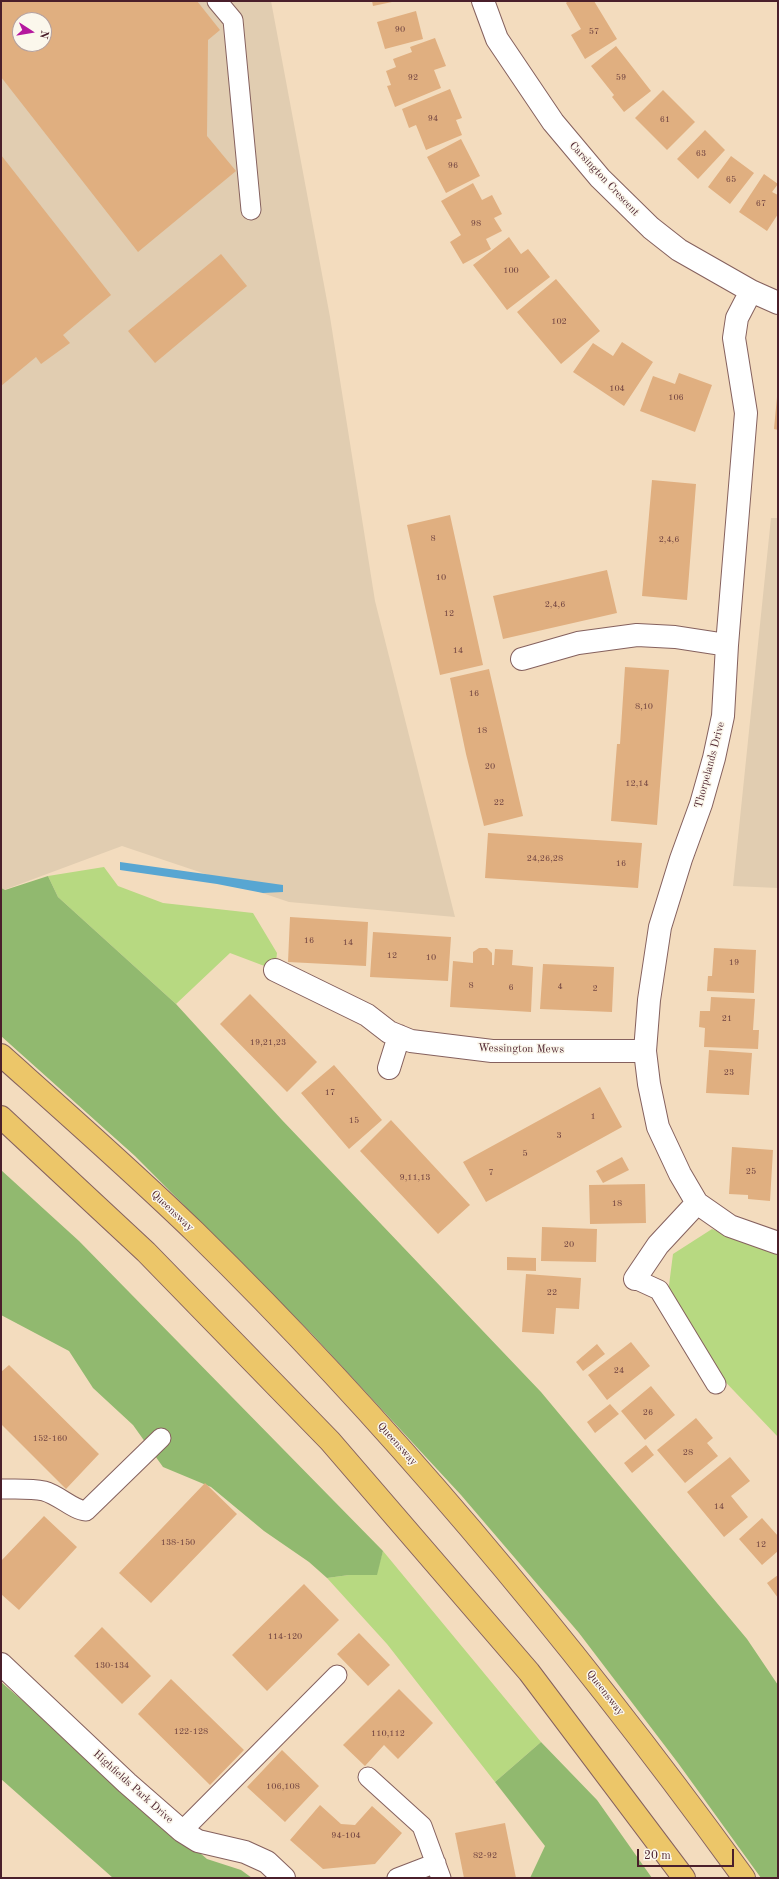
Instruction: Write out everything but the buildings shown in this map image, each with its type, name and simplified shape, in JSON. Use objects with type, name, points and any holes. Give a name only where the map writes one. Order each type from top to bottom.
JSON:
[{"type":"highway","name":"Queensway","points":[[1,1055],[194,1231],[300,1339],[398,1445],[588,1670],[691,1805],[744,1878]]},
{"type":"highway","points":[[1,1117],[146,1252],[330,1441],[529,1672],[684,1878]]},
{"type":"street","name":"Carsington Crescent","points":[[483,1],[497,39],[553,122],[600,178],[651,228],[668,241],[711,269],[751,291],[778,303]]},
{"type":"street","name":"Thorpelands Drive","points":[[751,291],[737,318],[734,338],[746,413],[727,645],[723,716],[714,758],[701,804],[681,859],[660,927],[649,1000],[645,1051],[649,1084],[658,1127],[680,1174],[697,1203],[730,1226],[778,1242]]},
{"type":"street","points":[[522,659],[578,643],[637,635],[674,637],[727,645]]},
{"type":"street","name":"Wessington Mews","points":[[275,970],[367,1015],[389,1032],[411,1041],[492,1051],[645,1051]]},
{"type":"street","points":[[389,1068],[399,1036]]},
{"type":"street","points":[[635,1279],[658,1245],[697,1203]]},
{"type":"street","name":"Highfields Park Drive","points":[[1,1664],[127,1783],[182,1831],[198,1841],[245,1852],[267,1862],[284,1878]]},
{"type":"lane","points":[[217,1],[233,20],[251,210]]},
{"type":"lane","points":[[635,1279],[659,1290],[716,1384]]},
{"type":"lane","points":[[1,1489],[44,1491],[64,1500],[80,1511],[86,1512],[161,1438]]},
{"type":"lane","points":[[182,1831],[337,1675]]},
{"type":"lane","points":[[368,1777],[422,1826],[438,1871],[397,1878]]},
{"type":"shaded area","points":[[1,1],[271,1],[330,317],[375,601],[455,917],[289,902],[122,846],[4,890],[1,889]]},
{"type":"shaded area","points":[[771,518],[778,518],[778,888],[733,886]]},
{"type":"green space","points":[[104,867],[118,886],[163,903],[253,913],[277,953],[275,970],[230,953],[176,1004],[58,897],[48,876]]},
{"type":"green space","points":[[48,876],[58,897],[176,1004],[282,1120],[541,1392],[747,1639],[778,1685],[778,1878],[761,1878],[678,1763],[579,1633],[461,1495],[312,1334],[135,1156],[1,1036],[1,888],[5,890]]},
{"type":"green space","points":[[1,1170],[79,1241],[383,1551],[377,1575],[349,1575],[327,1578],[309,1562],[264,1531],[211,1487],[163,1467],[133,1425],[93,1388],[69,1351],[1,1315]]},
{"type":"green space","points":[[712,1229],[778,1254],[778,1437],[714,1370],[668,1293],[673,1254]]},
{"type":"green space","points":[[383,1551],[541,1742],[495,1782],[387,1644],[327,1578],[349,1575],[376,1575]]},
{"type":"green space","points":[[1,1682],[207,1859],[241,1870],[252,1878],[113,1878],[1,1779]]},
{"type":"green space","points":[[541,1742],[597,1800],[652,1878],[530,1878],[545,1846],[495,1782]]},
{"type":"water","points":[[120,862],[283,885],[283,892],[263,893],[217,884],[120,870]]}]
